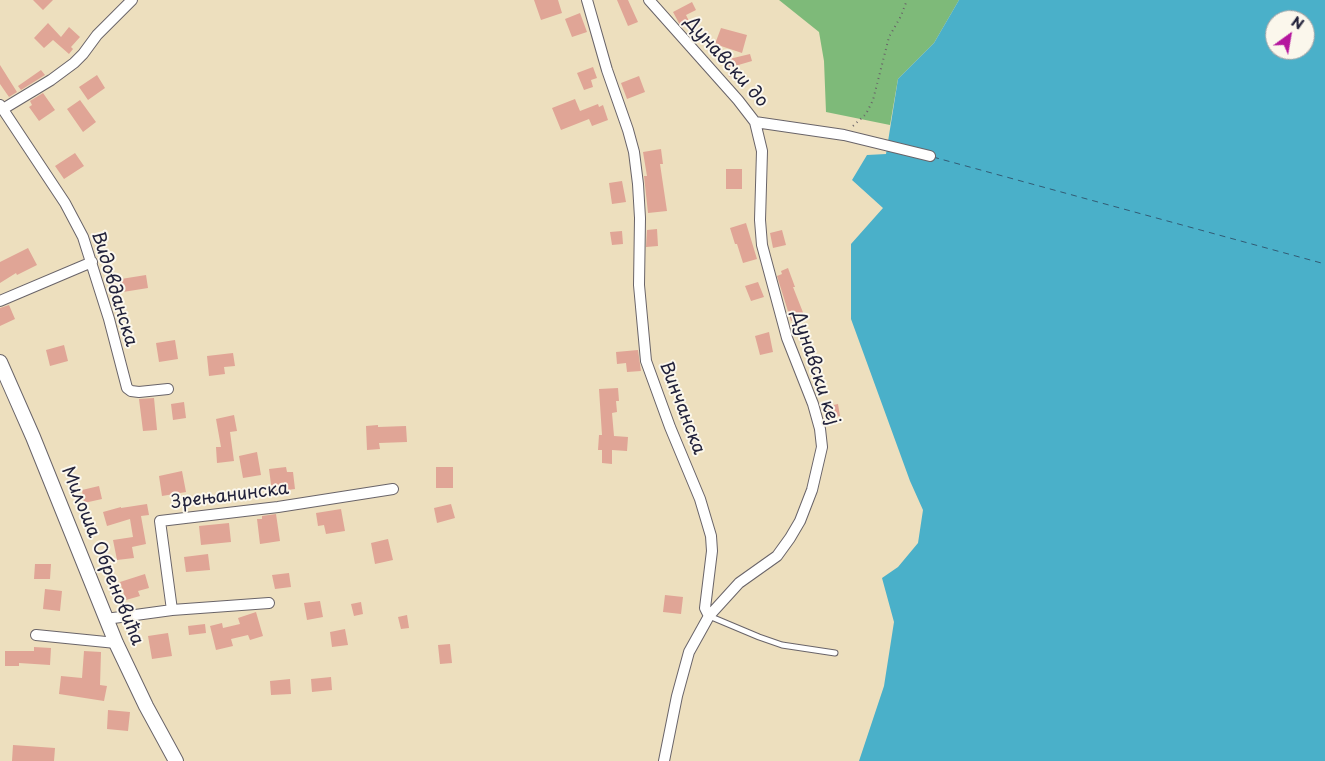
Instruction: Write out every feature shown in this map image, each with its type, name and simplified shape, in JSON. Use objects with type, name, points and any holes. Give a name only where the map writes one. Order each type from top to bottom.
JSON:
[{"type":"street","points":[[2,107],[67,69],[83,54],[97,34],[132,0]]},
{"type":"street","name":"Винчанска","points":[[587,0],[607,70],[634,152],[640,218],[638,285],[646,361],[670,427],[697,491],[711,536],[712,551],[705,608],[709,616]]},
{"type":"street","name":"Дунавски до","points":[[649,0],[738,100],[755,122],[844,135],[930,156]]},
{"type":"street","name":"Видовданска","points":[[2,107],[65,203],[83,237],[109,319],[125,384],[130,390],[139,392],[168,389]]},
{"type":"street","name":"Дунавски кеј","points":[[709,616],[739,583],[777,556],[790,538],[800,520],[812,490],[822,447],[814,404],[787,338],[762,245],[760,220],[762,151],[755,122]]},
{"type":"street","points":[[0,301],[92,262]]},
{"type":"street","name":"Милоша Обреновића","points":[[0,362],[33,438],[116,643],[146,706],[176,761]]},
{"type":"street","name":"Зрењанинска","points":[[172,610],[160,521],[278,507],[393,489]]},
{"type":"street","points":[[106,619],[172,610],[268,603]]},
{"type":"street","points":[[664,761],[685,662],[695,639],[709,616]]},
{"type":"street","points":[[36,635],[116,643]]},
{"type":"lane","points":[[709,616],[782,645],[835,654]]},
{"type":"path","points":[[844,135],[866,114],[873,100],[889,37],[902,16],[907,0]]},
{"type":"green space","points":[[779,0],[959,0],[934,43],[898,79],[890,125],[826,112],[824,61],[819,32]]},
{"type":"water","points":[[959,0],[1325,0],[1325,761],[859,761],[884,686],[894,622],[882,578],[898,567],[918,543],[923,510],[910,481],[851,319],[851,244],[883,208],[852,180],[867,155],[886,154],[898,79],[934,43]]},
{"type":"building","points":[[33,0],[53,0],[43,10]]},
{"type":"building","points":[[534,0],[558,0],[562,13],[541,20]]},
{"type":"building","points":[[617,0],[628,0],[638,22],[628,26]]},
{"type":"building","points":[[692,2],[696,10],[686,15],[689,21],[680,25],[673,12]]},
{"type":"building","points":[[580,13],[587,32],[572,37],[565,19]]},
{"type":"building","points":[[48,23],[61,37],[69,27],[80,37],[71,47],[73,49],[69,54],[53,40],[44,48],[34,38]]},
{"type":"building","points":[[721,28],[747,35],[742,53],[715,44]]},
{"type":"building","points":[[750,54],[752,61],[735,66],[737,75],[729,77],[725,60]]},
{"type":"building","points":[[0,65],[17,92],[9,97],[0,84]]},
{"type":"building","points":[[593,67],[597,78],[591,80],[593,87],[584,90],[577,73]]},
{"type":"building","points":[[41,70],[45,75],[21,90],[18,86]]},
{"type":"building","points":[[97,75],[105,88],[88,100],[79,87]]},
{"type":"building","points":[[639,76],[645,92],[627,99],[621,83]]},
{"type":"building","points":[[43,93],[55,110],[39,121],[29,107],[32,105],[30,101]]},
{"type":"building","points":[[575,99],[580,111],[598,104],[599,107],[603,105],[608,120],[592,126],[589,119],[561,130],[552,108]]},
{"type":"building","points":[[80,100],[96,122],[83,132],[67,109]]},
{"type":"building","points":[[661,149],[663,164],[660,164],[667,211],[648,213],[644,176],[647,176],[643,152]]},
{"type":"building","points":[[75,153],[84,166],[64,179],[55,166]]},
{"type":"building","points":[[726,169],[742,169],[742,189],[726,189]]},
{"type":"building","points":[[622,181],[626,202],[612,204],[609,183]]},
{"type":"building","points":[[746,223],[757,259],[743,263],[730,228]]},
{"type":"building","points":[[657,229],[658,246],[646,247],[647,230]]},
{"type":"building","points":[[782,230],[786,245],[773,248],[770,233]]},
{"type":"building","points":[[622,231],[623,244],[612,245],[610,232]]},
{"type":"building","points":[[28,248],[37,265],[17,275],[16,273],[0,283],[0,262]]},
{"type":"building","points":[[788,268],[804,315],[791,321],[777,276],[782,274],[781,271]]},
{"type":"building","points":[[146,275],[148,288],[123,292],[121,279]]},
{"type":"building","points":[[758,282],[764,297],[751,301],[745,286]]},
{"type":"building","points":[[9,305],[15,319],[0,326],[0,308]]},
{"type":"building","points":[[769,332],[773,352],[760,355],[755,336]]},
{"type":"building","points":[[175,340],[178,359],[159,362],[156,343]]},
{"type":"building","points":[[64,345],[68,361],[50,366],[46,350]]},
{"type":"building","points":[[638,350],[641,371],[627,372],[626,363],[617,364],[616,352]]},
{"type":"building","points":[[233,353],[235,366],[224,367],[225,374],[209,376],[207,356]]},
{"type":"building","points":[[618,388],[619,401],[616,401],[617,412],[612,413],[614,436],[628,437],[627,451],[612,450],[612,464],[602,463],[602,450],[598,450],[599,435],[602,435],[599,389]]},
{"type":"building","points":[[154,398],[157,430],[143,431],[139,399]]},
{"type":"building","points":[[184,402],[186,418],[173,420],[171,404]]},
{"type":"building","points":[[838,404],[840,416],[826,418],[824,407]]},
{"type":"building","points":[[234,415],[237,431],[230,432],[234,461],[217,463],[216,447],[221,447],[216,419]]},
{"type":"building","points":[[378,425],[378,427],[406,426],[407,442],[379,443],[380,449],[367,450],[366,426]]},
{"type":"building","points":[[257,452],[261,475],[243,478],[239,456]]},
{"type":"building","points":[[286,467],[287,472],[293,472],[295,489],[272,492],[269,469]]},
{"type":"building","points":[[436,467],[453,467],[453,488],[436,488]]},
{"type":"building","points":[[182,471],[186,492],[162,496],[159,476]]},
{"type":"building","points":[[99,486],[102,499],[84,503],[82,490]]},
{"type":"building","points":[[147,504],[149,515],[141,516],[146,544],[132,547],[134,558],[117,560],[113,540],[133,537],[130,519],[107,526],[103,512],[121,507]]},
{"type":"building","points":[[451,504],[455,518],[437,523],[434,508]]},
{"type":"building","points":[[341,509],[345,531],[326,534],[324,525],[318,526],[316,513]]},
{"type":"building","points":[[276,514],[280,541],[260,544],[257,519],[262,519],[262,516]]},
{"type":"building","points":[[229,523],[231,542],[201,545],[199,526]]},
{"type":"building","points":[[388,539],[393,560],[375,564],[371,543]]},
{"type":"building","points":[[208,554],[210,570],[186,572],[184,557]]},
{"type":"building","points":[[35,564],[51,564],[50,579],[34,579]]},
{"type":"building","points":[[289,573],[291,587],[275,589],[272,575]]},
{"type":"building","points":[[145,574],[149,588],[138,591],[140,596],[126,600],[120,582]]},
{"type":"building","points":[[45,589],[62,591],[60,611],[43,609]]},
{"type":"building","points":[[665,595],[683,597],[681,614],[663,612]]},
{"type":"building","points":[[320,601],[323,617],[307,620],[304,603]]},
{"type":"building","points":[[361,602],[363,614],[354,616],[351,604]]},
{"type":"building","points":[[256,612],[263,636],[250,640],[248,635],[231,639],[233,646],[216,650],[210,626],[222,623],[223,628],[240,624],[238,618]]},
{"type":"building","points":[[407,615],[409,628],[401,629],[398,617]]},
{"type":"building","points":[[205,624],[206,633],[189,635],[188,626]]},
{"type":"building","points":[[345,629],[348,645],[332,647],[330,632]]},
{"type":"building","points":[[168,633],[172,656],[152,659],[148,636]]},
{"type":"building","points":[[450,644],[452,663],[440,664],[438,645]]},
{"type":"building","points":[[34,647],[51,648],[50,665],[19,663],[19,666],[5,666],[5,651],[34,651]]},
{"type":"building","points":[[84,651],[101,652],[100,685],[107,686],[104,701],[59,694],[61,676],[82,678]]},
{"type":"building","points":[[331,677],[332,690],[312,692],[311,679]]},
{"type":"building","points":[[290,679],[291,694],[271,695],[270,681]]},
{"type":"building","points":[[108,710],[130,712],[128,731],[107,729]]},
{"type":"building","points":[[13,745],[55,748],[54,761],[12,761]]},
{"type":"ferry route","points":[[933,157],[1325,264]]}]
